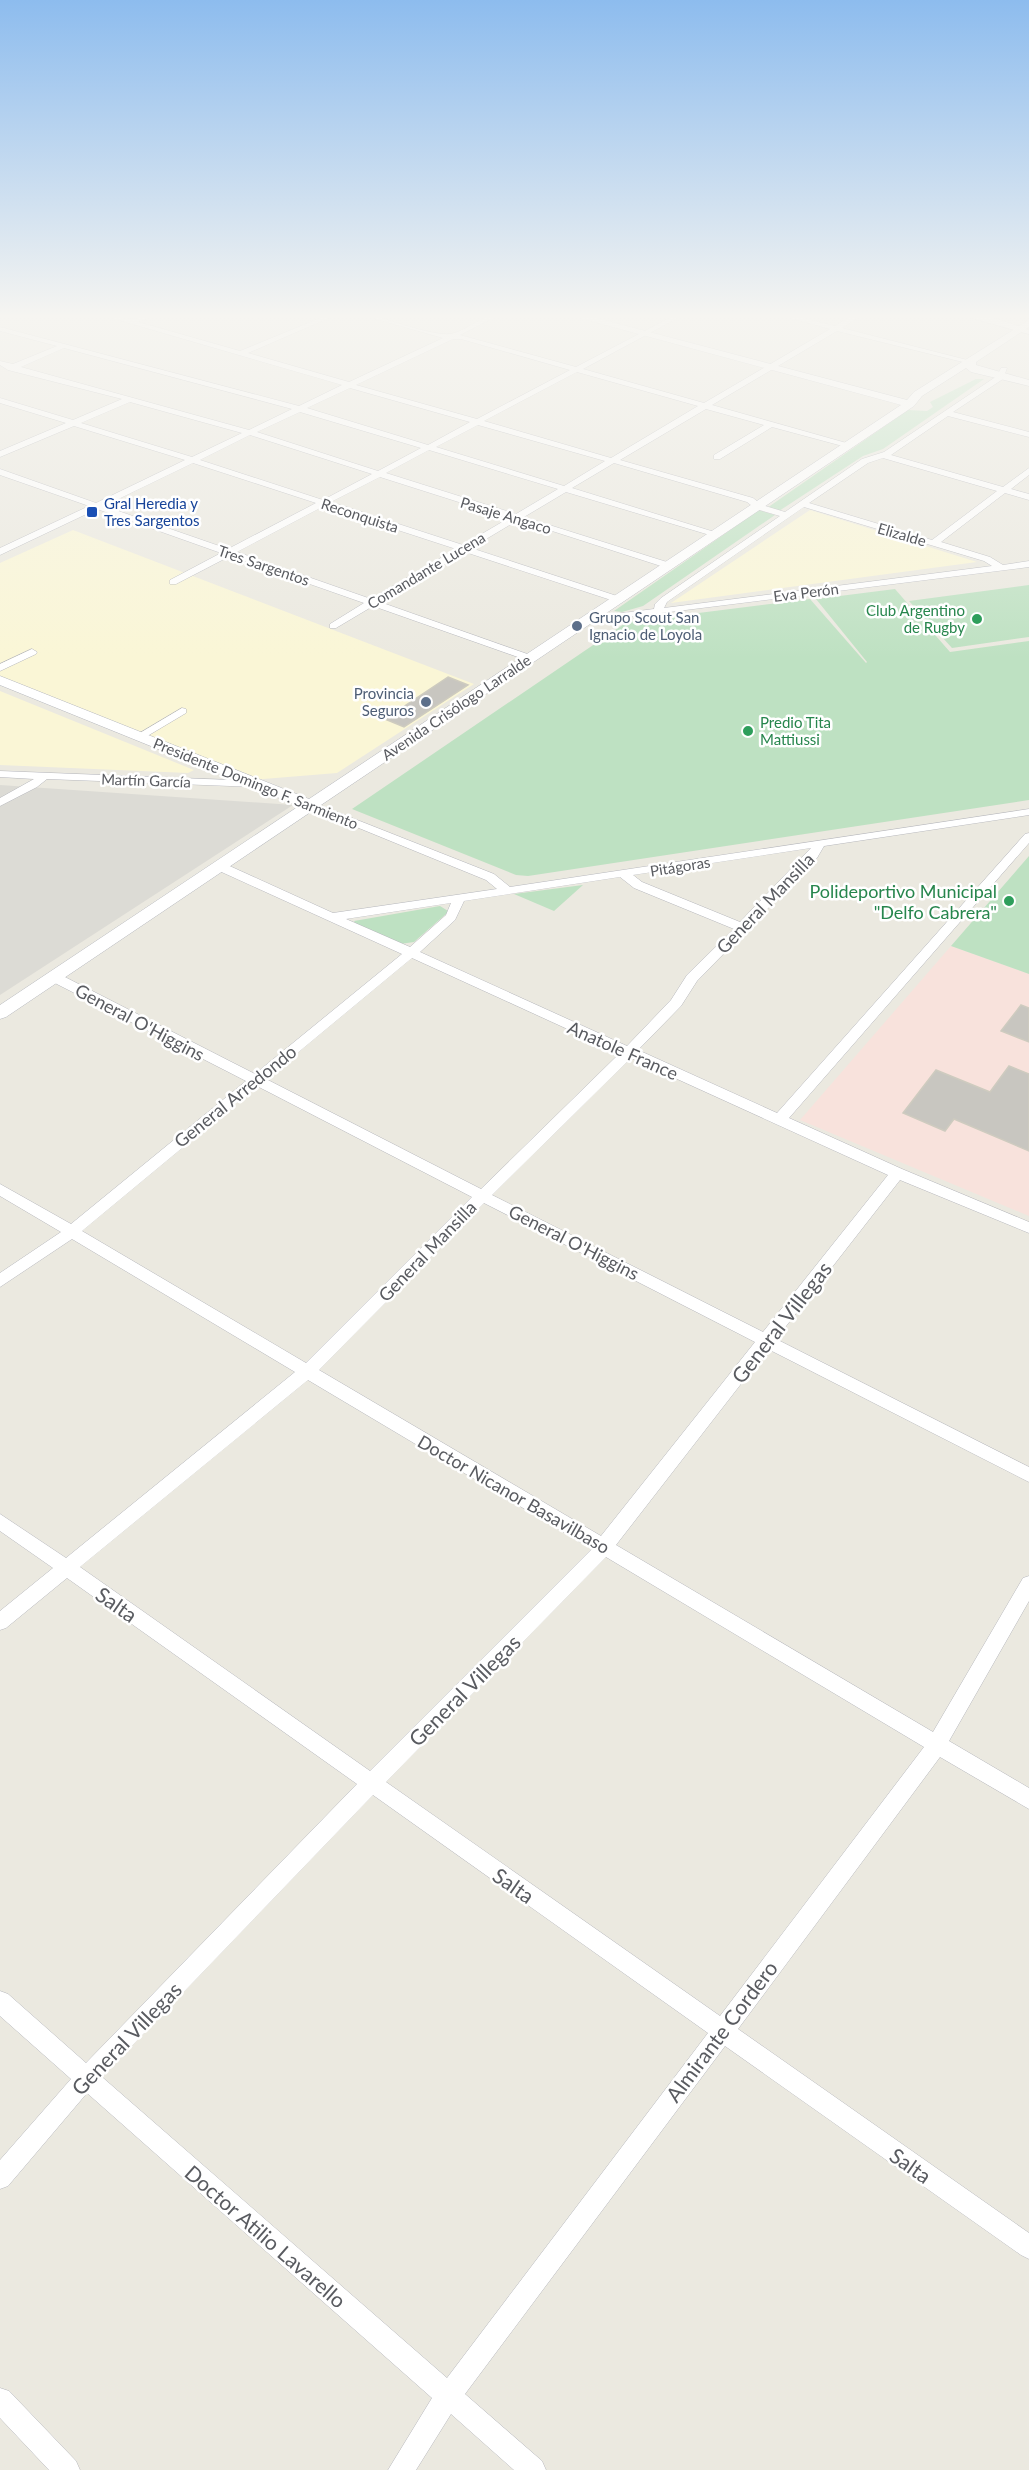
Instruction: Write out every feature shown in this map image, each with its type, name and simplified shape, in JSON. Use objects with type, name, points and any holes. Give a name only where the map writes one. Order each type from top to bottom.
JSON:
[{"type":"main road","name":"Avenida Crisólogo Larralde","points":[[219,866],[251,846],[271,837],[328,792],[873,429]]},
{"type":"main road","name":"Presidente Domingo F. Sarmiento","points":[[0,680],[313,806]]},
{"type":"main road","name":"Martín García","points":[[259,784],[328,792]]},
{"type":"main road","points":[[0,1013],[219,866]]},
{"type":"street","points":[[0,454],[59,429]]},
{"type":"street","name":"Reconquista","points":[[94,429],[617,599]]},
{"type":"street","name":"Pasaje Angaco","points":[[238,429],[667,565]]},
{"type":"street","points":[[0,552],[259,429]]},
{"type":"street","points":[[369,429],[716,534]]},
{"type":"street","points":[[173,582],[462,429]]},
{"type":"street","points":[[507,429],[750,500],[786,515]]},
{"type":"street","name":"Comandante Lucena","points":[[333,626],[665,429]]},
{"type":"street","points":[[717,457],[763,429]]},
{"type":"street","points":[[786,429],[848,446]]},
{"type":"street","points":[[659,611],[660,604],[664,600],[786,515],[865,461],[882,455],[921,429]]},
{"type":"street","points":[[1007,429],[1029,435]]},
{"type":"street","points":[[882,455],[1029,498]]},
{"type":"street","points":[[934,543],[1029,471]]},
{"type":"street","name":"Tres Sargentos","points":[[0,472],[529,658]]},
{"type":"street","name":"Elizalde","points":[[802,504],[987,558],[1000,567]]},
{"type":"street","name":"Eva Perón","points":[[584,621],[1029,564]]},
{"type":"street","points":[[0,668],[32,652]]},
{"type":"street","points":[[140,736],[182,711]]},
{"type":"street","name":"Martín García","points":[[0,774],[259,784]]},
{"type":"street","points":[[0,803],[33,785],[44,776]]},
{"type":"street","name":"Presidente Domingo F. Sarmiento","points":[[313,806],[490,877],[509,892]]},
{"type":"street","name":"Pitágoras","points":[[331,917],[625,875],[1029,812]]},
{"type":"street","points":[[780,1119],[1029,836]]},
{"type":"street","name":"General Mansilla","points":[[0,1622],[307,1373],[482,1196],[628,1053],[676,1003],[699,972],[813,855],[819,844]]},
{"type":"street","name":"Anatole France","points":[[219,866],[628,1053],[897,1173],[1029,1228]]},
{"type":"street","points":[[625,875],[638,885],[743,928]]},
{"type":"street","name":"General Arredondo","points":[[0,1281],[72,1230],[411,953],[451,917],[459,899]]},
{"type":"street","name":"General O'Higgins","points":[[54,977],[1029,1475]]},
{"type":"street","name":"General Villegas","points":[[0,2178],[86,2078],[370,1784],[604,1547],[768,1341],[897,1173]]},
{"type":"street","name":"Doctor Nicanor Basavilbaso","points":[[0,1189],[1029,1799]]},
{"type":"street","name":"Salta","points":[[0,1521],[1029,2247]]},
{"type":"street","name":"Almirante Cordero","points":[[401,2470],[448,2396],[929,1758],[1029,1584]]},
{"type":"street","name":"Doctor Atilio Lavarello","points":[[0,2002],[533,2470]]},
{"type":"street","points":[[0,2400],[67,2470]]},
{"type":"shaded area","points":[[810,510],[977,562],[671,603]]},
{"type":"shaded area","points":[[73,530],[474,684],[337,773],[239,781],[0,679],[0,563]]},
{"type":"shaded area","points":[[0,691],[194,770],[188,773],[0,765]]},
{"type":"shaded area","points":[[0,785],[293,805],[0,995]]},
{"type":"shaded area","points":[[951,946],[1029,974],[1029,1216],[800,1120]]},
{"type":"green space","points":[[880,429],[911,429],[883,449],[863,456],[779,511],[767,508]]},
{"type":"green space","points":[[759,510],[775,515],[643,606],[622,612],[614,611]]},
{"type":"green space","name":"Club Argentino de Rugby","points":[[1029,585],[1029,637],[952,648],[909,601]]},
{"type":"green space","name":"Predio Tita Mattiussi","points":[[895,589],[950,652],[1029,641],[1029,800],[528,876],[516,875],[352,809],[627,622],[810,599],[866,663],[816,599]]},
{"type":"green space","name":"Polideportivo Municipal \"Delfo Cabrera\"","points":[[1029,856],[1029,974],[951,946]]},
{"type":"green space","points":[[583,885],[554,911],[514,894]]},
{"type":"green space","points":[[440,906],[448,911],[446,914],[414,942],[400,944],[354,921]]},
{"type":"building","name":"Provincia Seguros","points":[[448,677],[468,685],[404,727],[385,719]]},
{"type":"building","points":[[1021,1005],[1029,1008],[1029,1042],[1001,1031]]},
{"type":"building","points":[[1009,1066],[1029,1074],[1029,1151],[954,1119],[945,1131],[903,1113],[936,1070],[990,1092]]},
{"type":"place","name":"Gral Heredia y Tres Sargentos","points":[[92,512]]},
{"type":"place","name":"Club Argentino de Rugby","points":[[977,619]]},
{"type":"place","name":"Grupo Scout San Ignacio de Loyola","points":[[577,626]]},
{"type":"place","name":"Provincia Seguros","points":[[426,702]]},
{"type":"place","name":"Predio Tita Mattiussi","points":[[748,731]]},
{"type":"place","name":"Polideportivo Municipal \"Delfo Cabrera\"","points":[[1009,901]]}]
